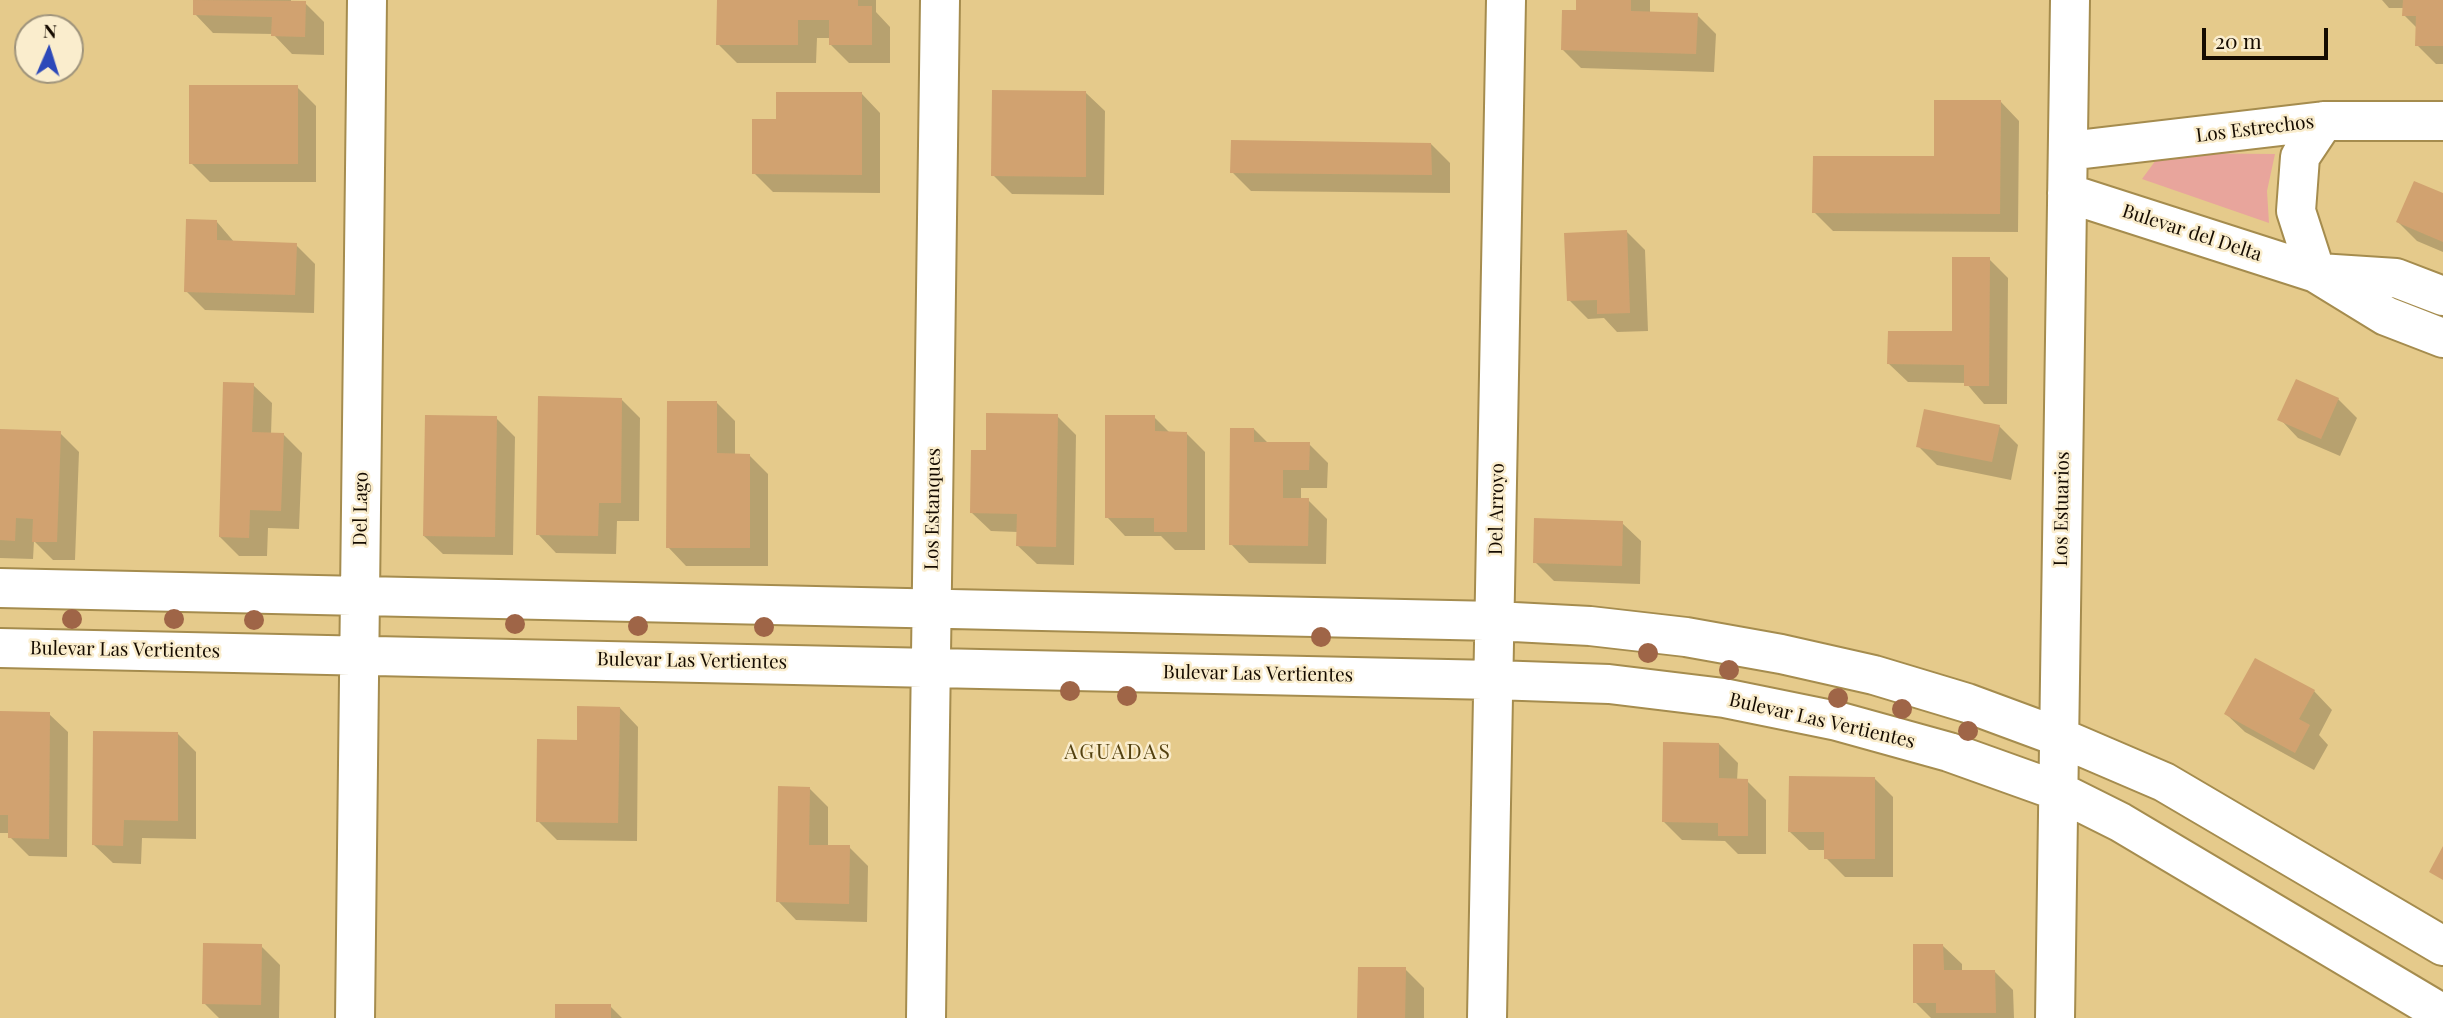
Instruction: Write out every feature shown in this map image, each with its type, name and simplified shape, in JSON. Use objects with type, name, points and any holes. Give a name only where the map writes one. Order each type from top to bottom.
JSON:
[{"type":"street","name":"Del Lago","points":[[355,1018],[367,0]]},
{"type":"street","name":"Los Estanques","points":[[926,1018],[940,0]]},
{"type":"street","name":"Del Arroyo","points":[[1487,1018],[1506,0]]},
{"type":"street","name":"Los Estuarios","points":[[2055,1018],[2070,0]]},
{"type":"street","points":[[2316,273],[2296,211],[2300,157],[2324,121]]},
{"type":"street","name":"Los Estrechos","points":[[2068,151],[2324,121],[2443,121]]},
{"type":"street","name":"Bulevar del Delta","points":[[2067,193],[2316,273],[2386,316],[2443,338]]},
{"type":"street","name":"Bulevar del Delta","points":[[2316,273],[2396,278],[2443,296]]},
{"type":"street","points":[[0,588],[1495,621],[1590,626],[1686,637],[1781,654],[1901,683],[1967,703],[2059,737],[2164,782],[2443,946]]},
{"type":"street","name":"Bulevar Las Vertientes","points":[[0,648],[1493,680],[1609,684],[1724,698],[1837,721],[1912,741],[2058,791],[2120,822],[2443,1014]]},
{"type":"shaded area","points":[[2161,153],[2275,154],[2267,191],[2269,223],[2142,179]]},
{"type":"building","points":[[193,0],[306,1],[305,37],[271,36],[272,17],[193,15]]},
{"type":"building","points":[[717,0],[858,0],[858,6],[872,6],[872,45],[829,45],[829,20],[798,20],[798,45],[716,45]]},
{"type":"building","points":[[1576,0],[1631,0],[1631,11],[1698,13],[1696,54],[1561,50],[1562,10],[1576,10]]},
{"type":"building","points":[[2403,0],[2443,0],[2443,46],[2415,46],[2416,16],[2402,16]]},
{"type":"building","points":[[189,85],[298,85],[298,164],[189,164]]},
{"type":"building","points":[[992,90],[1086,91],[1086,177],[991,176]]},
{"type":"building","points":[[776,92],[862,92],[862,175],[752,174],[752,119],[776,119]]},
{"type":"building","points":[[1934,100],[2001,100],[2000,214],[1812,213],[1813,156],[1934,156]]},
{"type":"building","points":[[1231,140],[1431,143],[1432,175],[1230,173]]},
{"type":"building","points":[[2414,181],[2443,193],[2443,242],[2396,222]]},
{"type":"building","points":[[186,219],[217,220],[217,240],[297,243],[295,295],[184,292]]},
{"type":"building","points":[[1627,230],[1630,313],[1597,314],[1597,300],[1567,301],[1564,233]]},
{"type":"building","points":[[1952,257],[1990,257],[1989,386],[1964,386],[1964,365],[1887,364],[1888,331],[1952,331]]},
{"type":"building","points":[[2296,379],[2339,398],[2321,439],[2277,420]]},
{"type":"building","points":[[223,382],[254,383],[252,432],[284,433],[281,511],[250,510],[249,538],[219,537]]},
{"type":"building","points":[[538,396],[622,398],[621,503],[599,503],[598,536],[536,535]]},
{"type":"building","points":[[667,401],[717,401],[717,453],[750,454],[750,548],[666,548]]},
{"type":"building","points":[[1924,409],[2000,425],[1992,462],[1916,447]]},
{"type":"building","points":[[986,413],[1058,414],[1056,547],[1016,546],[1017,514],[970,513],[971,450],[986,450]]},
{"type":"building","points":[[425,415],[497,416],[495,537],[423,536]]},
{"type":"building","points":[[1105,415],[1155,415],[1155,431],[1187,432],[1187,532],[1154,532],[1154,518],[1105,518]]},
{"type":"building","points":[[1230,428],[1254,428],[1254,442],[1310,442],[1309,470],[1283,470],[1283,498],[1309,498],[1308,546],[1229,545]]},
{"type":"building","points":[[0,429],[61,431],[57,542],[32,542],[33,519],[16,518],[15,541],[0,540]]},
{"type":"building","points":[[1534,518],[1623,521],[1622,566],[1533,563]]},
{"type":"building","points":[[2255,658],[2315,690],[2299,719],[2310,725],[2295,753],[2224,714]]},
{"type":"building","points":[[577,706],[620,707],[618,823],[536,822],[537,739],[577,740]]},
{"type":"building","points":[[0,711],[50,712],[49,839],[8,838],[8,815],[0,815]]},
{"type":"building","points":[[93,731],[178,732],[178,821],[124,820],[123,846],[92,845]]},
{"type":"building","points":[[1663,742],[1719,743],[1719,778],[1748,779],[1748,836],[1718,836],[1718,823],[1662,822]]},
{"type":"building","points":[[1789,776],[1875,777],[1875,859],[1824,859],[1824,832],[1788,832]]},
{"type":"building","points":[[778,786],[810,787],[809,845],[850,845],[849,904],[776,902]]},
{"type":"building","points":[[2443,846],[2443,880],[2429,872]]},
{"type":"building","points":[[203,943],[262,944],[261,1005],[202,1004]]},
{"type":"building","points":[[1913,944],[1943,944],[1944,970],[1995,970],[1996,1013],[1936,1013],[1936,1003],[1913,1003]]},
{"type":"building","points":[[1358,967],[1406,967],[1405,1018],[1357,1018]]},
{"type":"building","points":[[555,1004],[611,1004],[611,1018],[555,1018]]},
{"type":"district","name":"AGUADAS","points":[[1118,752]]}]
